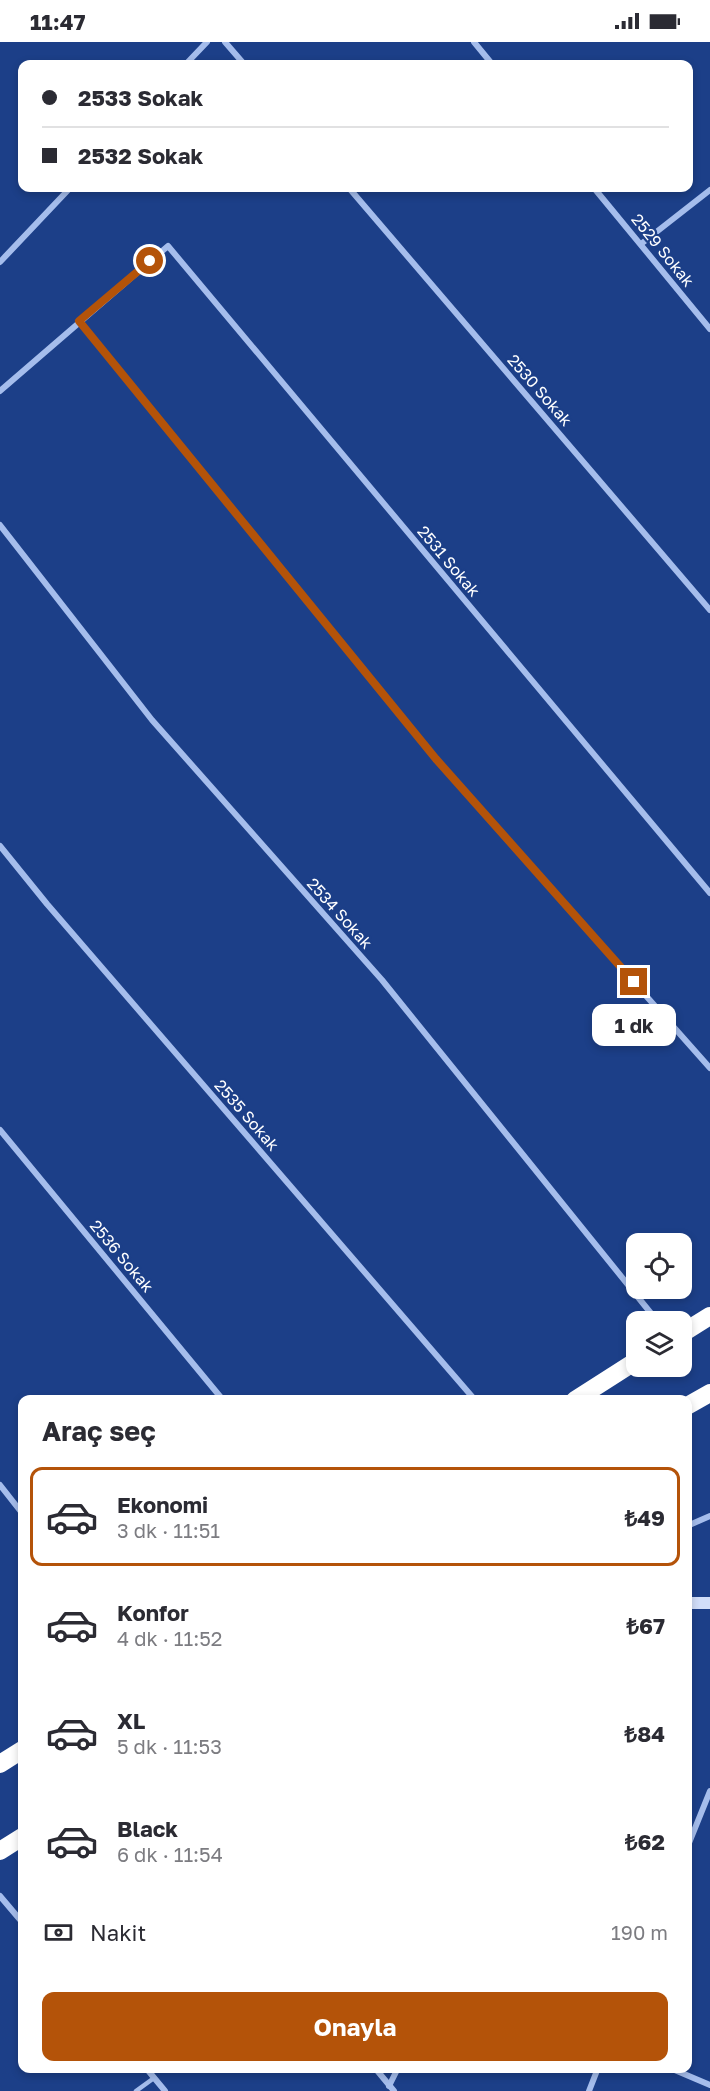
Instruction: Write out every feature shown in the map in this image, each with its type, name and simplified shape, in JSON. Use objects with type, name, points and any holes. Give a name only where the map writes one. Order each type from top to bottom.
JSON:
[{"type":"highway","points":[[692,1327],[710,1316]]},
{"type":"highway","points":[[583,1395],[626,1368]]},
{"type":"highway","points":[[692,1403],[710,1393]]},
{"type":"highway","points":[[0,1764],[18,1753]]},
{"type":"highway","points":[[0,1851],[18,1840]]},
{"type":"main road","points":[[692,1603],[710,1602]]},
{"type":"street","points":[[190,60],[207,42]]},
{"type":"street","points":[[225,42],[241,60]]},
{"type":"street","points":[[474,42],[489,60]]},
{"type":"street","points":[[641,244],[710,190]]},
{"type":"street","points":[[0,262],[66,192]]},
{"type":"street","name":"2530 Sokak","points":[[352,192],[710,610]]},
{"type":"street","name":"2529 Sokak","points":[[597,192],[710,330]]},
{"type":"street","name":"2531 Sokak","points":[[79,321],[168,246],[710,893]]},
{"type":"street","points":[[0,391],[79,321],[436,759],[710,1068]]},
{"type":"street","name":"2534 Sokak","points":[[0,525],[152,720],[382,980],[649,1311]]},
{"type":"street","name":"2535 Sokak","points":[[0,846],[47,904],[472,1395]]},
{"type":"street","name":"2536 Sokak","points":[[0,1130],[220,1395]]},
{"type":"street","points":[[0,1485],[18,1508]]},
{"type":"street","points":[[692,1524],[710,1516]]},
{"type":"street","points":[[692,1836],[710,1791]]},
{"type":"street","points":[[0,1896],[18,1917]]},
{"type":"street","points":[[150,2073],[165,2091]]},
{"type":"street","points":[[379,2073],[392,2088]]},
{"type":"street","points":[[392,2088],[396,2073]]},
{"type":"street","points":[[589,2091],[596,2073]]},
{"type":"street","points":[[682,2073],[710,2085]]},
{"type":"lane","points":[[136,2091],[154,2078]]},
{"type":"route","points":[[150,261],[79,321],[436,759],[634,982]]}]
